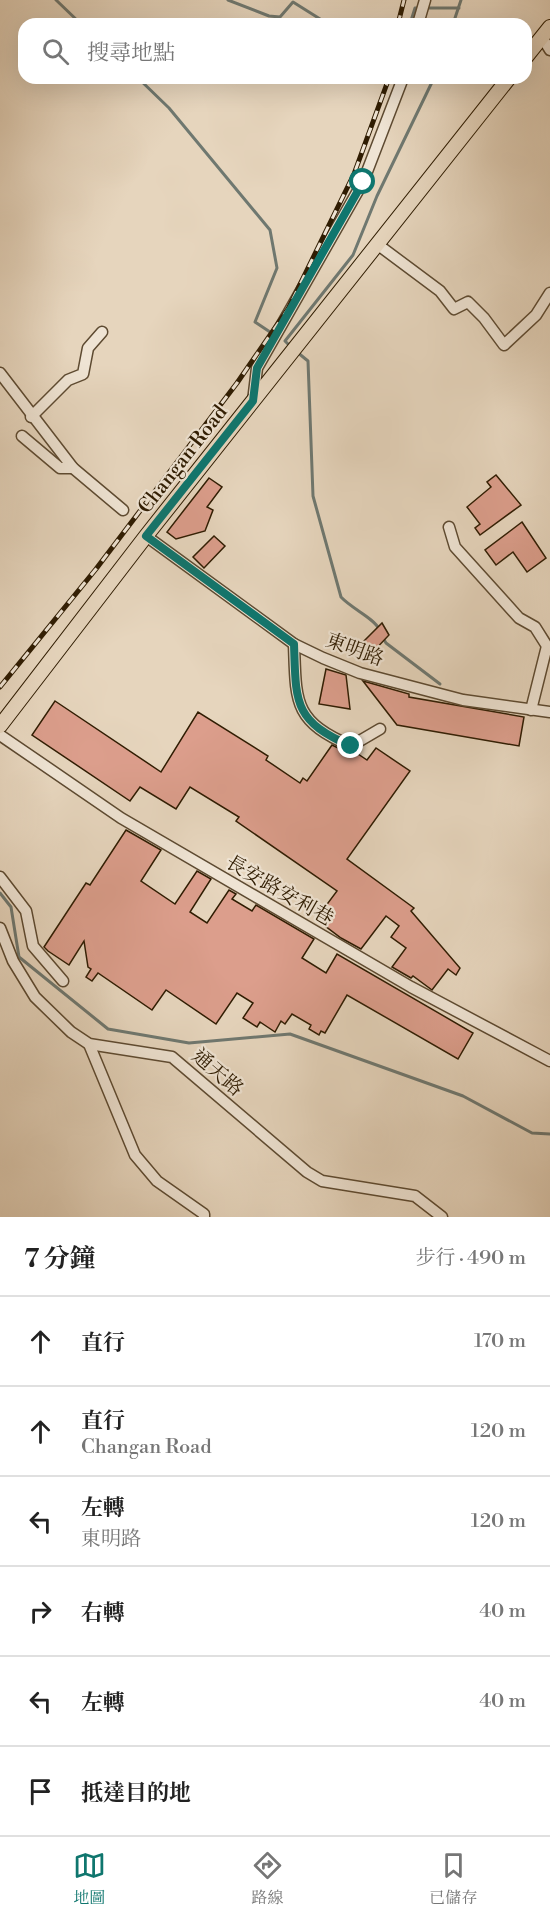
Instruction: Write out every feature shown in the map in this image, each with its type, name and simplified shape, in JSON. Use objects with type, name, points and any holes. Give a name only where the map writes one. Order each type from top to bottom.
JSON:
[{"type":"main road","points":[[532,50],[546,32]]},
{"type":"main road","name":"Changan Road","points":[[0,726],[146,536],[504,84]]},
{"type":"street","points":[[420,18],[425,0]]},
{"type":"street","points":[[546,32],[550,50]]},
{"type":"street","points":[[253,401],[257,368],[363,182],[401,84]]},
{"type":"street","points":[[377,244],[440,291],[454,309],[468,302],[484,318],[504,345],[536,315],[550,293]]},
{"type":"street","points":[[31,417],[68,380],[83,374],[88,348],[102,332]]},
{"type":"street","points":[[0,374],[31,417],[73,468],[123,510]]},
{"type":"street","points":[[22,436],[60,468],[73,468]]},
{"type":"street","points":[[449,527],[455,547],[519,618],[535,627],[545,639],[547,646],[531,710]]},
{"type":"street","name":"東明路","points":[[146,536],[294,644],[360,673],[463,700],[550,712]]},
{"type":"street","points":[[294,644],[296,691],[301,708],[316,729],[351,746],[380,729]]},
{"type":"street","name":"長安路安利巷","points":[[0,735],[121,818],[411,987],[550,1061]]},
{"type":"street","points":[[0,876],[27,911],[33,946],[63,981]]},
{"type":"street","name":"通天路","points":[[0,928],[14,961],[34,997],[71,1032],[89,1044],[172,1057],[307,1172],[322,1181],[415,1196],[442,1217]]},
{"type":"street","points":[[89,1044],[135,1155],[158,1181],[204,1214],[204,1217]]},
{"type":"building","points":[[496,475],[521,505],[480,535],[475,528],[480,524],[467,507],[491,487],[487,482]]},
{"type":"building","points":[[209,478],[222,487],[207,507],[213,510],[205,531],[176,539],[167,532]]},
{"type":"building","points":[[522,522],[546,558],[527,572],[513,552],[496,565],[485,550]]},
{"type":"building","points":[[214,536],[225,546],[204,568],[193,557]]},
{"type":"building","points":[[382,623],[389,635],[371,654],[365,648],[368,645],[364,641]]},
{"type":"building","points":[[326,669],[346,675],[350,709],[319,704]]},
{"type":"building","points":[[363,681],[409,694],[409,697],[524,717],[519,746],[397,725]]},
{"type":"building","points":[[55,701],[161,772],[198,712],[268,756],[266,760],[300,783],[303,778],[307,781],[332,745],[348,753],[355,752],[367,760],[376,748],[410,771],[347,859],[414,908],[411,911],[460,968],[456,975],[448,969],[432,990],[413,976],[411,978],[392,967],[406,948],[391,937],[399,926],[386,916],[361,949],[341,938],[316,919],[337,891],[236,821],[239,817],[190,787],[176,809],[140,787],[130,801],[32,735]]},
{"type":"building","points":[[126,830],[161,850],[141,881],[175,904],[197,871],[211,879],[190,912],[207,923],[229,890],[236,894],[232,899],[252,911],[256,905],[314,939],[302,958],[326,973],[337,954],[473,1033],[458,1059],[347,995],[325,1033],[321,1031],[319,1035],[309,1029],[311,1025],[292,1014],[285,1024],[281,1021],[275,1032],[260,1022],[257,1027],[243,1018],[253,1003],[237,993],[216,1024],[166,990],[152,1010],[98,973],[92,981],[86,977],[91,969],[88,967],[84,941],[69,965],[48,951],[44,947],[86,883],[90,885]]},
{"type":"waterway","points":[[56,0],[75,18]]},
{"type":"waterway","points":[[228,0],[269,16],[280,17],[293,2],[318,18]]},
{"type":"waterway","points":[[455,18],[461,0]]},
{"type":"waterway","points":[[412,18],[415,8],[459,8]]},
{"type":"waterway","points":[[144,84],[169,108],[270,230],[277,268],[255,322],[273,334]]},
{"type":"waterway","points":[[292,348],[285,341],[353,255],[377,196],[431,84]]},
{"type":"waterway","points":[[297,352],[308,361],[313,496],[341,597],[379,629]]},
{"type":"waterway","points":[[383,638],[386,643],[440,684]]},
{"type":"waterway","points":[[0,893],[11,907],[19,957],[108,1029],[189,1043],[290,1034],[463,1096],[532,1133],[550,1134]]},
{"type":"railway","points":[[400,18],[404,0]]},
{"type":"railway","points":[[0,687],[96,569],[237,383],[288,309],[354,174],[387,84]]},
{"type":"route","points":[[351,746],[316,729],[301,708],[296,691],[294,644],[146,536],[253,401],[257,368],[363,182]]}]
